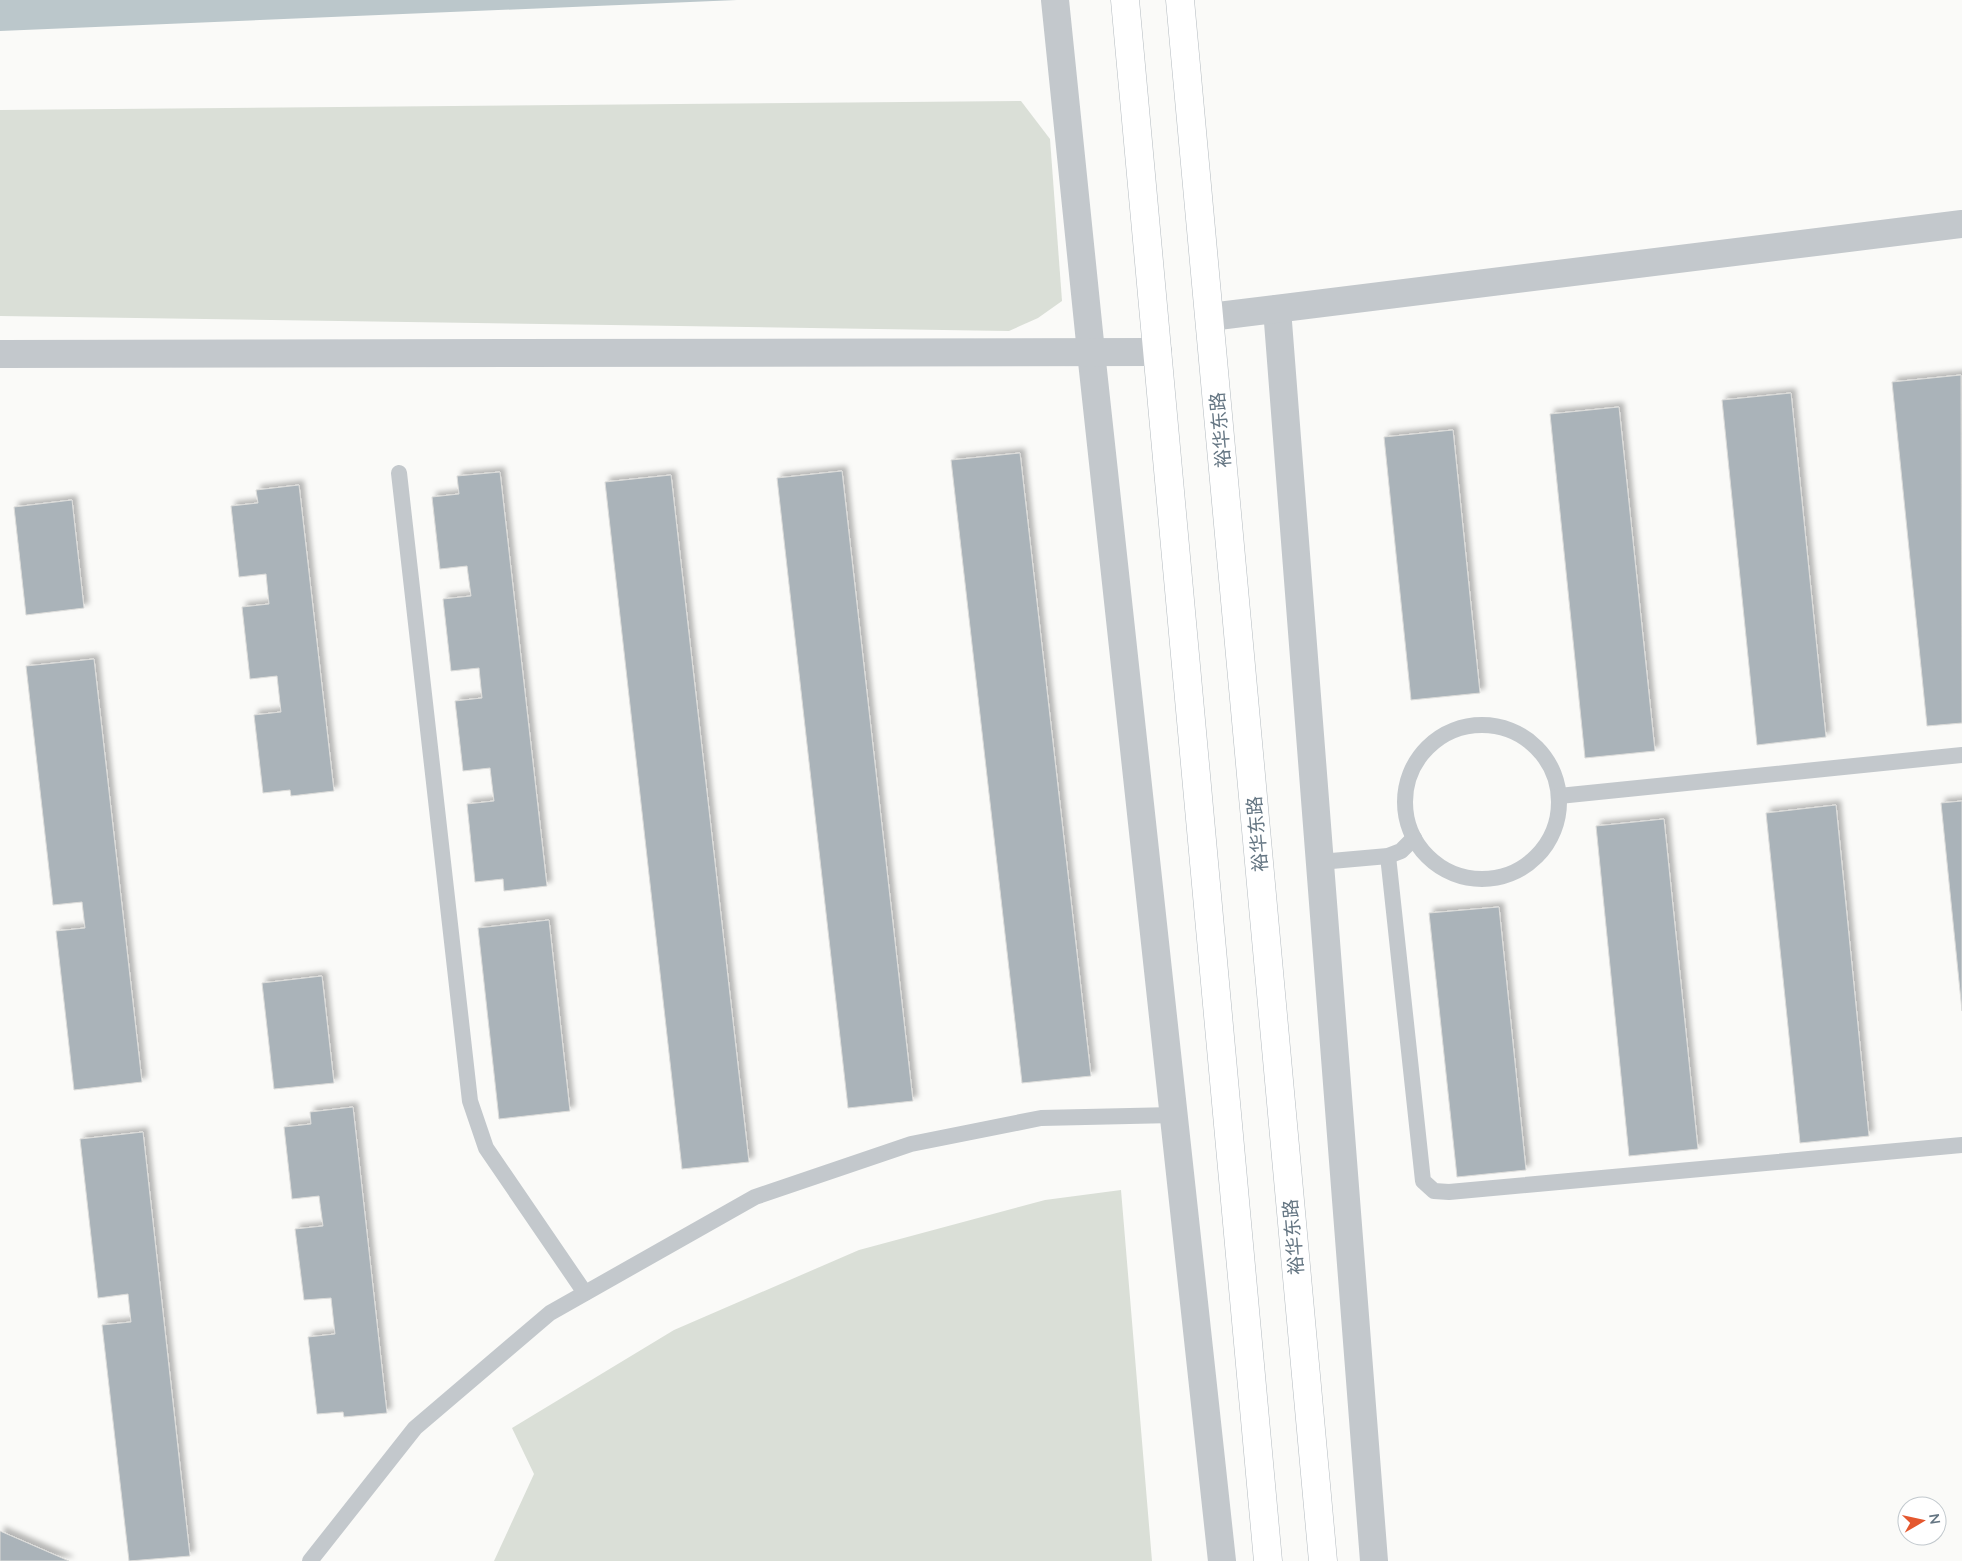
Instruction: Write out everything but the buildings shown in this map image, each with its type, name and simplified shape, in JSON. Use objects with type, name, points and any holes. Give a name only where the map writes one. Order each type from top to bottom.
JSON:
[{"type":"main road","points":[[1125,0],[1268,1561]]},
{"type":"main road","name":"裕华东路","points":[[1180,0],[1323,1561]]},
{"type":"street","points":[[1055,0],[1091,352],[1222,1561]]},
{"type":"street","points":[[1210,317],[1962,224]]},
{"type":"street","points":[[1278,309],[1374,1561]]},
{"type":"street","points":[[0,354],[1158,352]]},
{"type":"lane","points":[[399,473],[470,1101],[486,1148],[585,1293]]},
{"type":"lane","points":[[1474,725],[1495,726],[1516,732],[1533,743],[1546,758],[1555,776],[1559,796],[1558,815],[1552,835],[1542,852],[1513,874],[1478,880],[1460,876],[1443,869],[1426,856],[1414,838],[1406,818],[1405,797],[1409,776],[1420,757],[1434,741],[1453,730],[1474,725]]},
{"type":"lane","points":[[1559,796],[1962,755]]},
{"type":"lane","points":[[1320,862],[1388,856],[1400,852],[1414,838]]},
{"type":"lane","points":[[1388,856],[1423,1180],[1434,1191],[1449,1192],[1962,1145]]},
{"type":"lane","points":[[310,1561],[415,1428],[550,1313],[755,1197],[910,1144],[1041,1118],[1174,1115]]},
{"type":"shaded area","points":[[0,0],[737,0],[0,31]]},
{"type":"shaded area","points":[[1021,101],[1050,139],[1062,301],[1038,318],[1009,331],[0,316],[0,110]]},
{"type":"shaded area","points":[[1121,1190],[1152,1561],[494,1561],[534,1474],[512,1428],[674,1330],[859,1250],[1045,1200]]}]
